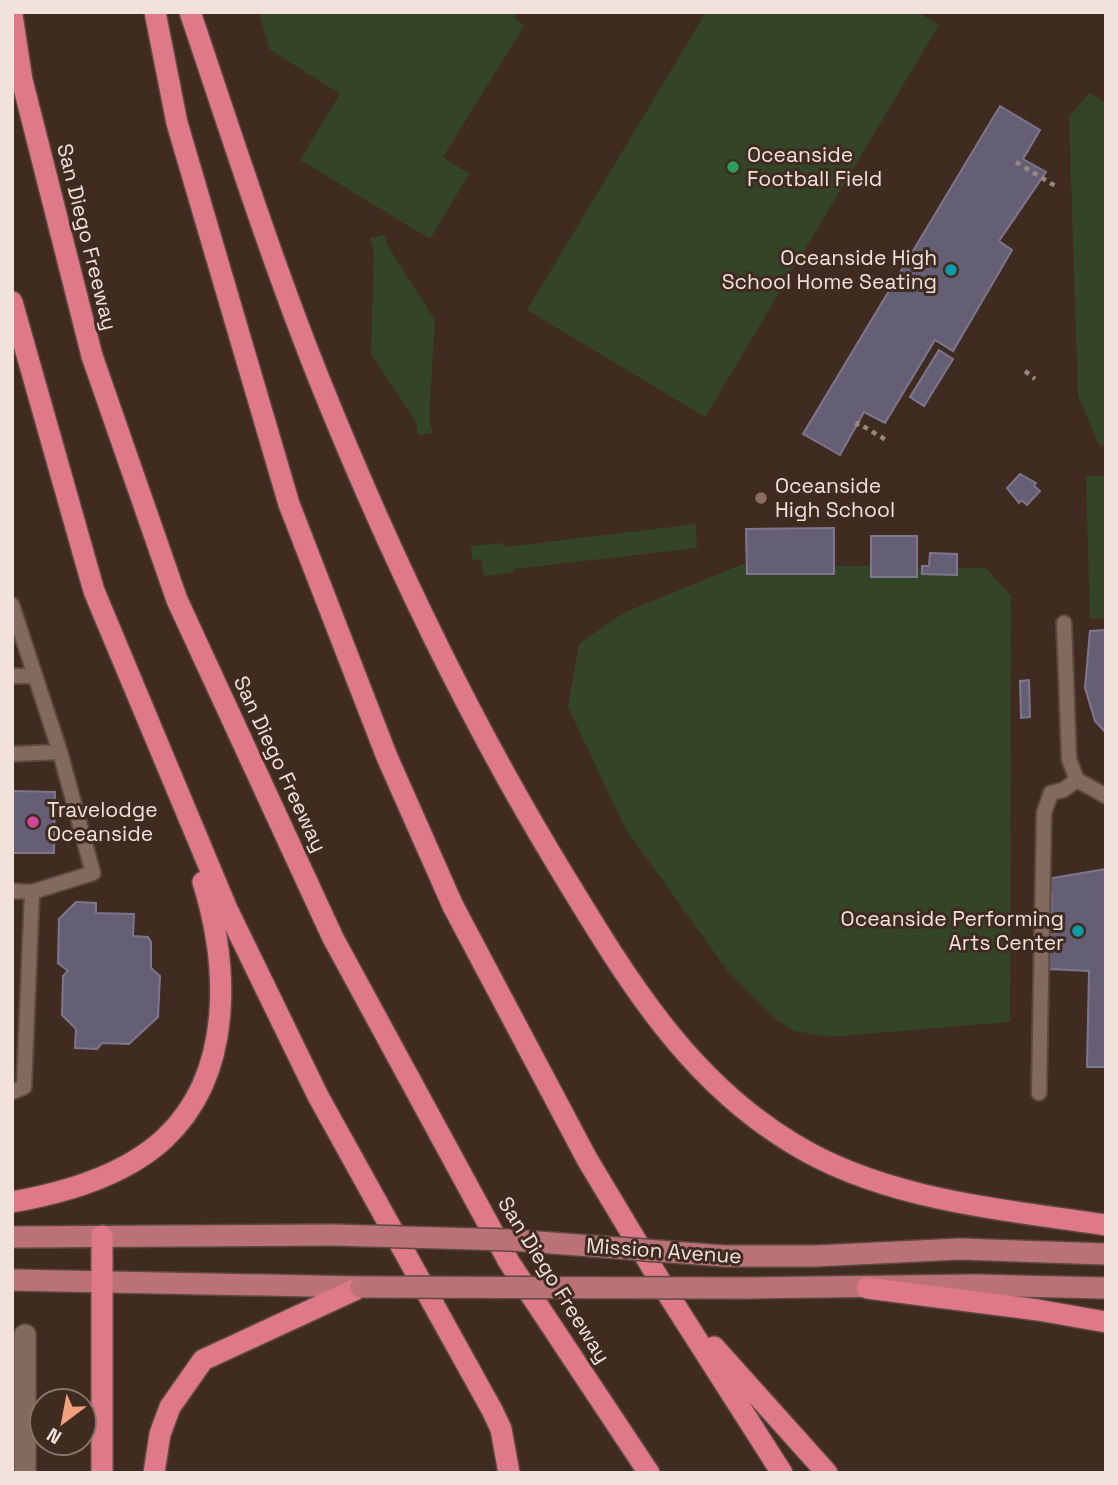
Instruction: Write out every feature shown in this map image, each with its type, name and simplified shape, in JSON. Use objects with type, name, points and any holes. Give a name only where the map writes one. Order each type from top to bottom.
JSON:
[{"type":"highway","points":[[155,12],[177,123],[289,504],[365,704],[453,906],[587,1158],[671,1299],[782,1473]]},
{"type":"highway","points":[[190,12],[303,339],[408,585],[487,742],[537,831],[611,951],[689,1060],[734,1102],[791,1143],[856,1174],[934,1197],[1106,1225]]},
{"type":"highway","name":"San Diego Freeway","points":[[12,15],[22,80],[92,356],[177,600],[346,962],[509,1262],[649,1473]]},
{"type":"highway","points":[[12,302],[94,591],[227,909],[312,1084],[492,1410],[501,1429],[509,1473]]},
{"type":"highway","points":[[12,1202],[45,1196],[108,1175],[137,1158],[164,1139],[183,1114],[210,1065],[220,1010],[217,940],[212,913],[163,757]]},
{"type":"highway","points":[[102,1236],[102,1473]]},
{"type":"highway","points":[[153,1473],[160,1434],[170,1407],[204,1360],[361,1287]]},
{"type":"highway","points":[[867,1288],[1038,1310],[1106,1322]]},
{"type":"highway","points":[[671,1299],[827,1473]]},
{"type":"main road","name":"Mission Avenue","points":[[12,1237],[334,1235],[511,1240],[725,1256],[815,1256],[960,1249],[1106,1254]]},
{"type":"main road","name":"Mission Avenue","points":[[12,1280],[361,1287],[867,1288],[976,1285],[1106,1288]]},
{"type":"street","points":[[24,1335],[18,1357],[25,1473]]},
{"type":"lane","points":[[12,891],[32,892],[93,873],[60,752],[14,614]]},
{"type":"lane","points":[[1065,623],[1069,759],[1077,780],[1106,796]]},
{"type":"lane","points":[[12,676],[35,676]]},
{"type":"lane","points":[[12,754],[60,752]]},
{"type":"lane","points":[[1039,1093],[1044,813],[1051,793],[1063,790],[1077,780]]},
{"type":"lane","points":[[12,1092],[24,1087],[32,892]]},
{"type":"path","points":[[1016,162],[1057,187]]},
{"type":"path","points":[[1025,371],[1035,379]]},
{"type":"path","points":[[856,426],[858,423],[886,440]]},
{"type":"green space","points":[[259,12],[518,12],[515,19],[524,26],[443,157],[469,174],[430,239],[300,160],[340,94],[269,49]]},
{"type":"green space","name":"Oceanside Football Field","points":[[706,12],[918,12],[939,25],[705,417],[527,310]]},
{"type":"green space","points":[[1089,93],[1106,102],[1106,447],[1099,445],[1078,396],[1069,117]]},
{"type":"green space","points":[[384,235],[389,248],[435,320],[429,419],[433,433],[418,435],[416,422],[371,354],[374,253],[370,238]]},
{"type":"green space","points":[[1086,476],[1106,476],[1106,618],[1090,619]]},
{"type":"green space","points":[[696,524],[697,548],[514,569],[513,572],[484,576],[481,559],[472,560],[471,546],[503,543],[505,547]]},
{"type":"green space","points":[[743,564],[986,568],[1011,596],[1010,1022],[829,1037],[794,1031],[777,1020],[727,970],[625,828],[568,707],[579,644],[623,613]]},
{"type":"building","name":"Oceanside High School Home Seating","points":[[1000,106],[1040,130],[1023,159],[1046,172],[999,241],[1012,250],[953,351],[935,340],[885,423],[864,412],[840,455],[803,434]]},
{"type":"building","points":[[939,350],[953,359],[924,406],[910,397]]},
{"type":"building","points":[[1020,474],[1036,483],[1034,486],[1040,491],[1027,505],[1021,500],[1019,503],[1007,488]]},
{"type":"building","points":[[834,528],[834,574],[747,574],[746,529]]},
{"type":"building","points":[[871,536],[917,536],[917,577],[871,577]]},
{"type":"building","points":[[930,553],[957,554],[957,575],[922,574],[922,566],[929,566]]},
{"type":"building","points":[[1106,630],[1106,733],[1095,721],[1085,688],[1090,631]]},
{"type":"building","points":[[1029,680],[1030,717],[1021,718],[1020,681]]},
{"type":"building","name":"Travelodge Oceanside","points":[[12,791],[55,792],[54,853],[12,853]]},
{"type":"building","name":"Oceanside Performing Arts Center","points":[[1106,869],[1106,1067],[1087,1067],[1089,971],[1049,969],[1052,893],[1046,893],[1046,879]]},
{"type":"building","points":[[76,902],[96,903],[96,913],[134,914],[133,936],[148,937],[151,942],[151,968],[160,976],[158,1017],[129,1044],[102,1043],[97,1049],[75,1048],[76,1029],[62,1015],[63,976],[68,971],[58,963],[59,919]]},
{"type":"place","name":"Oceanside Football Field","points":[[733,167]]},
{"type":"place","name":"Oceanside High School Home Seating","points":[[951,270]]},
{"type":"place","name":"Oceanside High School","points":[[761,498]]},
{"type":"place","name":"Travelodge Oceanside","points":[[33,822]]},
{"type":"place","name":"Oceanside Performing Arts Center","points":[[1078,931]]}]
